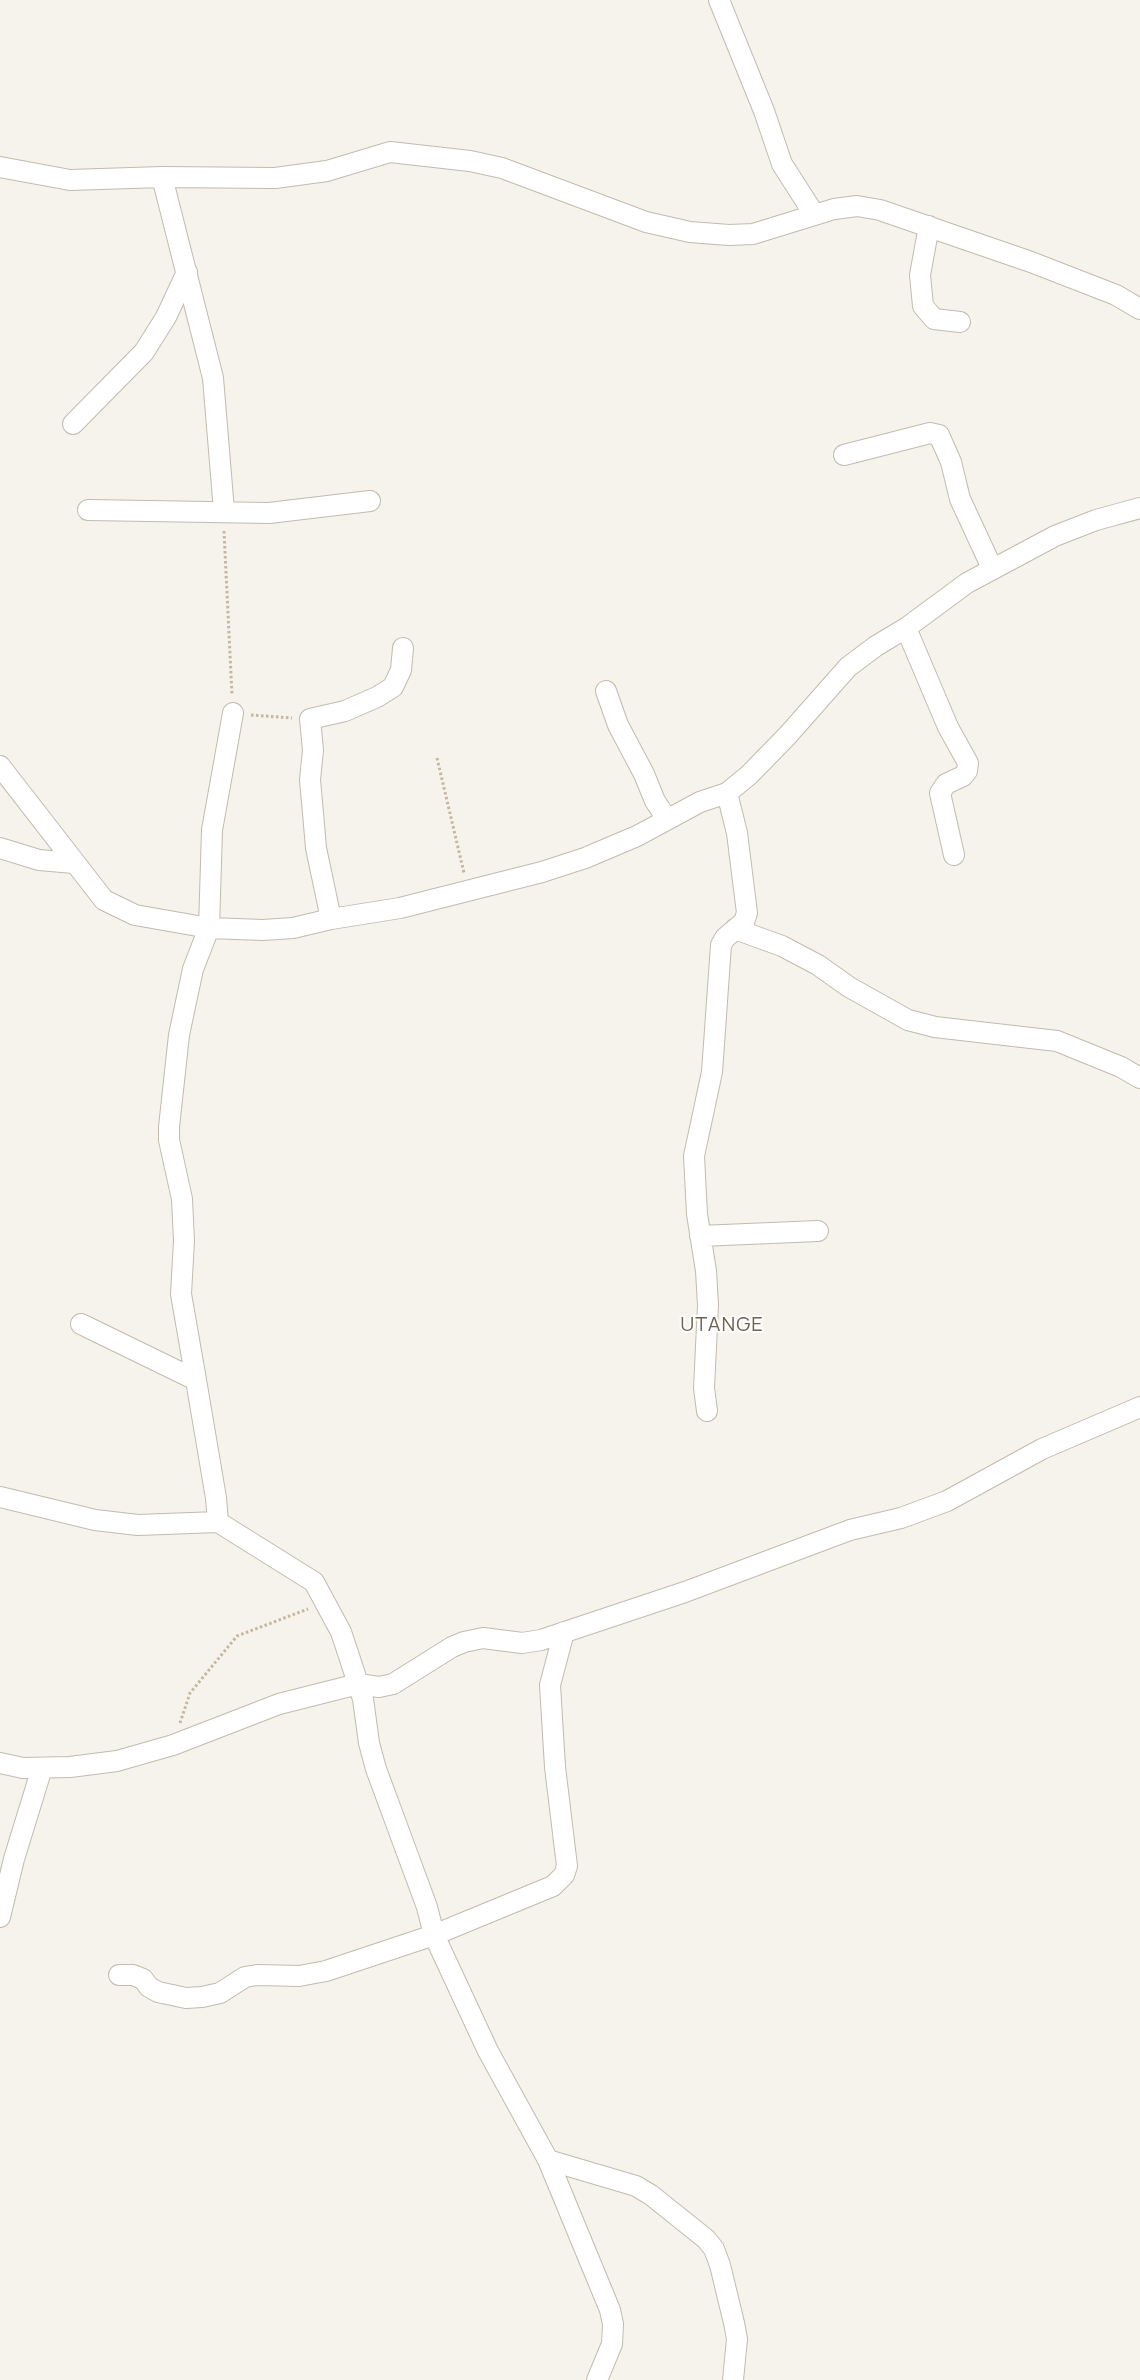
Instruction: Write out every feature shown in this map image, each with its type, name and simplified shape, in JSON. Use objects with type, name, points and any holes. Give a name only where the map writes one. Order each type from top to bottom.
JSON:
[{"type":"street","points":[[719,0],[764,111],[782,164],[814,214]]},
{"type":"street","points":[[0,167],[70,180],[162,177],[275,178],[327,171],[390,152],[470,161],[502,168],[646,222],[690,232],[753,234],[814,214],[857,206],[880,210],[928,226],[1099,288],[1116,295],[1140,309]]},
{"type":"street","points":[[162,177],[213,378],[224,511]]},
{"type":"street","points":[[928,226],[920,275],[923,306],[934,319],[960,322]]},
{"type":"street","points":[[73,424],[144,352],[166,317],[187,272]]},
{"type":"street","points":[[844,455],[930,433],[939,435],[951,462],[960,499],[992,568]]},
{"type":"street","points":[[88,510],[269,512],[370,501]]},
{"type":"street","points":[[0,766],[20,789],[74,863],[104,900],[135,916],[209,928],[263,930],[292,928],[331,919],[400,908],[585,858],[636,836],[700,802],[727,793],[749,775],[788,735],[848,667],[876,646],[906,628],[944,599],[992,568],[1055,536],[1096,520],[1140,508]]},
{"type":"street","points":[[906,628],[948,727],[968,763],[967,771],[963,776],[946,784],[940,793],[954,855]]},
{"type":"street","points":[[331,919],[316,848],[310,780],[312,750],[310,719],[345,711],[377,697],[393,687],[401,670],[403,648]]},
{"type":"street","points":[[606,691],[618,725],[644,774],[655,801],[667,819]]},
{"type":"street","points":[[218,1522],[216,1498],[181,1294],[184,1241],[182,1199],[169,1140],[169,1127],[179,1034],[193,969],[209,928],[212,830],[233,713]]},
{"type":"street","points":[[707,1411],[704,1388],[708,1305],[700,1236],[694,1156],[712,1072],[721,945],[724,938],[744,922],[747,913],[737,833],[727,793]]},
{"type":"street","points":[[0,848],[39,860],[74,863]]},
{"type":"street","points":[[736,929],[782,946],[818,965],[848,987],[908,1020],[935,1027],[1058,1042],[1121,1067],[1140,1078]]},
{"type":"street","points":[[700,1236],[818,1230]]},
{"type":"street","points":[[81,1324],[196,1380]]},
{"type":"street","points":[[0,1762],[23,1768],[42,1768],[116,1761],[173,1745],[279,1704],[358,1684],[379,1687],[393,1684],[452,1647],[464,1642],[483,1638],[522,1643],[541,1640],[685,1592],[850,1530],[901,1518],[947,1501],[1042,1449],[1140,1407]]},
{"type":"street","points":[[0,1497],[95,1520],[138,1525],[218,1522],[314,1582],[341,1632],[358,1684],[376,1768],[427,1907],[434,1935],[488,2051],[548,2160],[610,2310],[613,2324],[612,2344],[597,2380]]},
{"type":"street","points":[[118,1976],[133,1975],[143,1979],[158,1992],[186,1998],[202,1997],[220,1993],[245,1978],[257,1975],[299,1976],[326,1971],[434,1935],[553,1886],[564,1875],[567,1866],[555,1767],[550,1685],[564,1632]]},
{"type":"street","points":[[0,1917],[14,1859],[42,1768]]},
{"type":"street","points":[[548,2160],[636,2186],[706,2239],[714,2249],[731,2304],[737,2339],[733,2380]]},
{"type":"path","points":[[224,511],[233,713],[310,719]]},
{"type":"path","points":[[437,758],[468,891]]},
{"type":"path","points":[[173,1745],[190,1692],[237,1636],[326,1603]]},
{"type":"district","name":"UTANGE","points":[[722,1325]]}]
